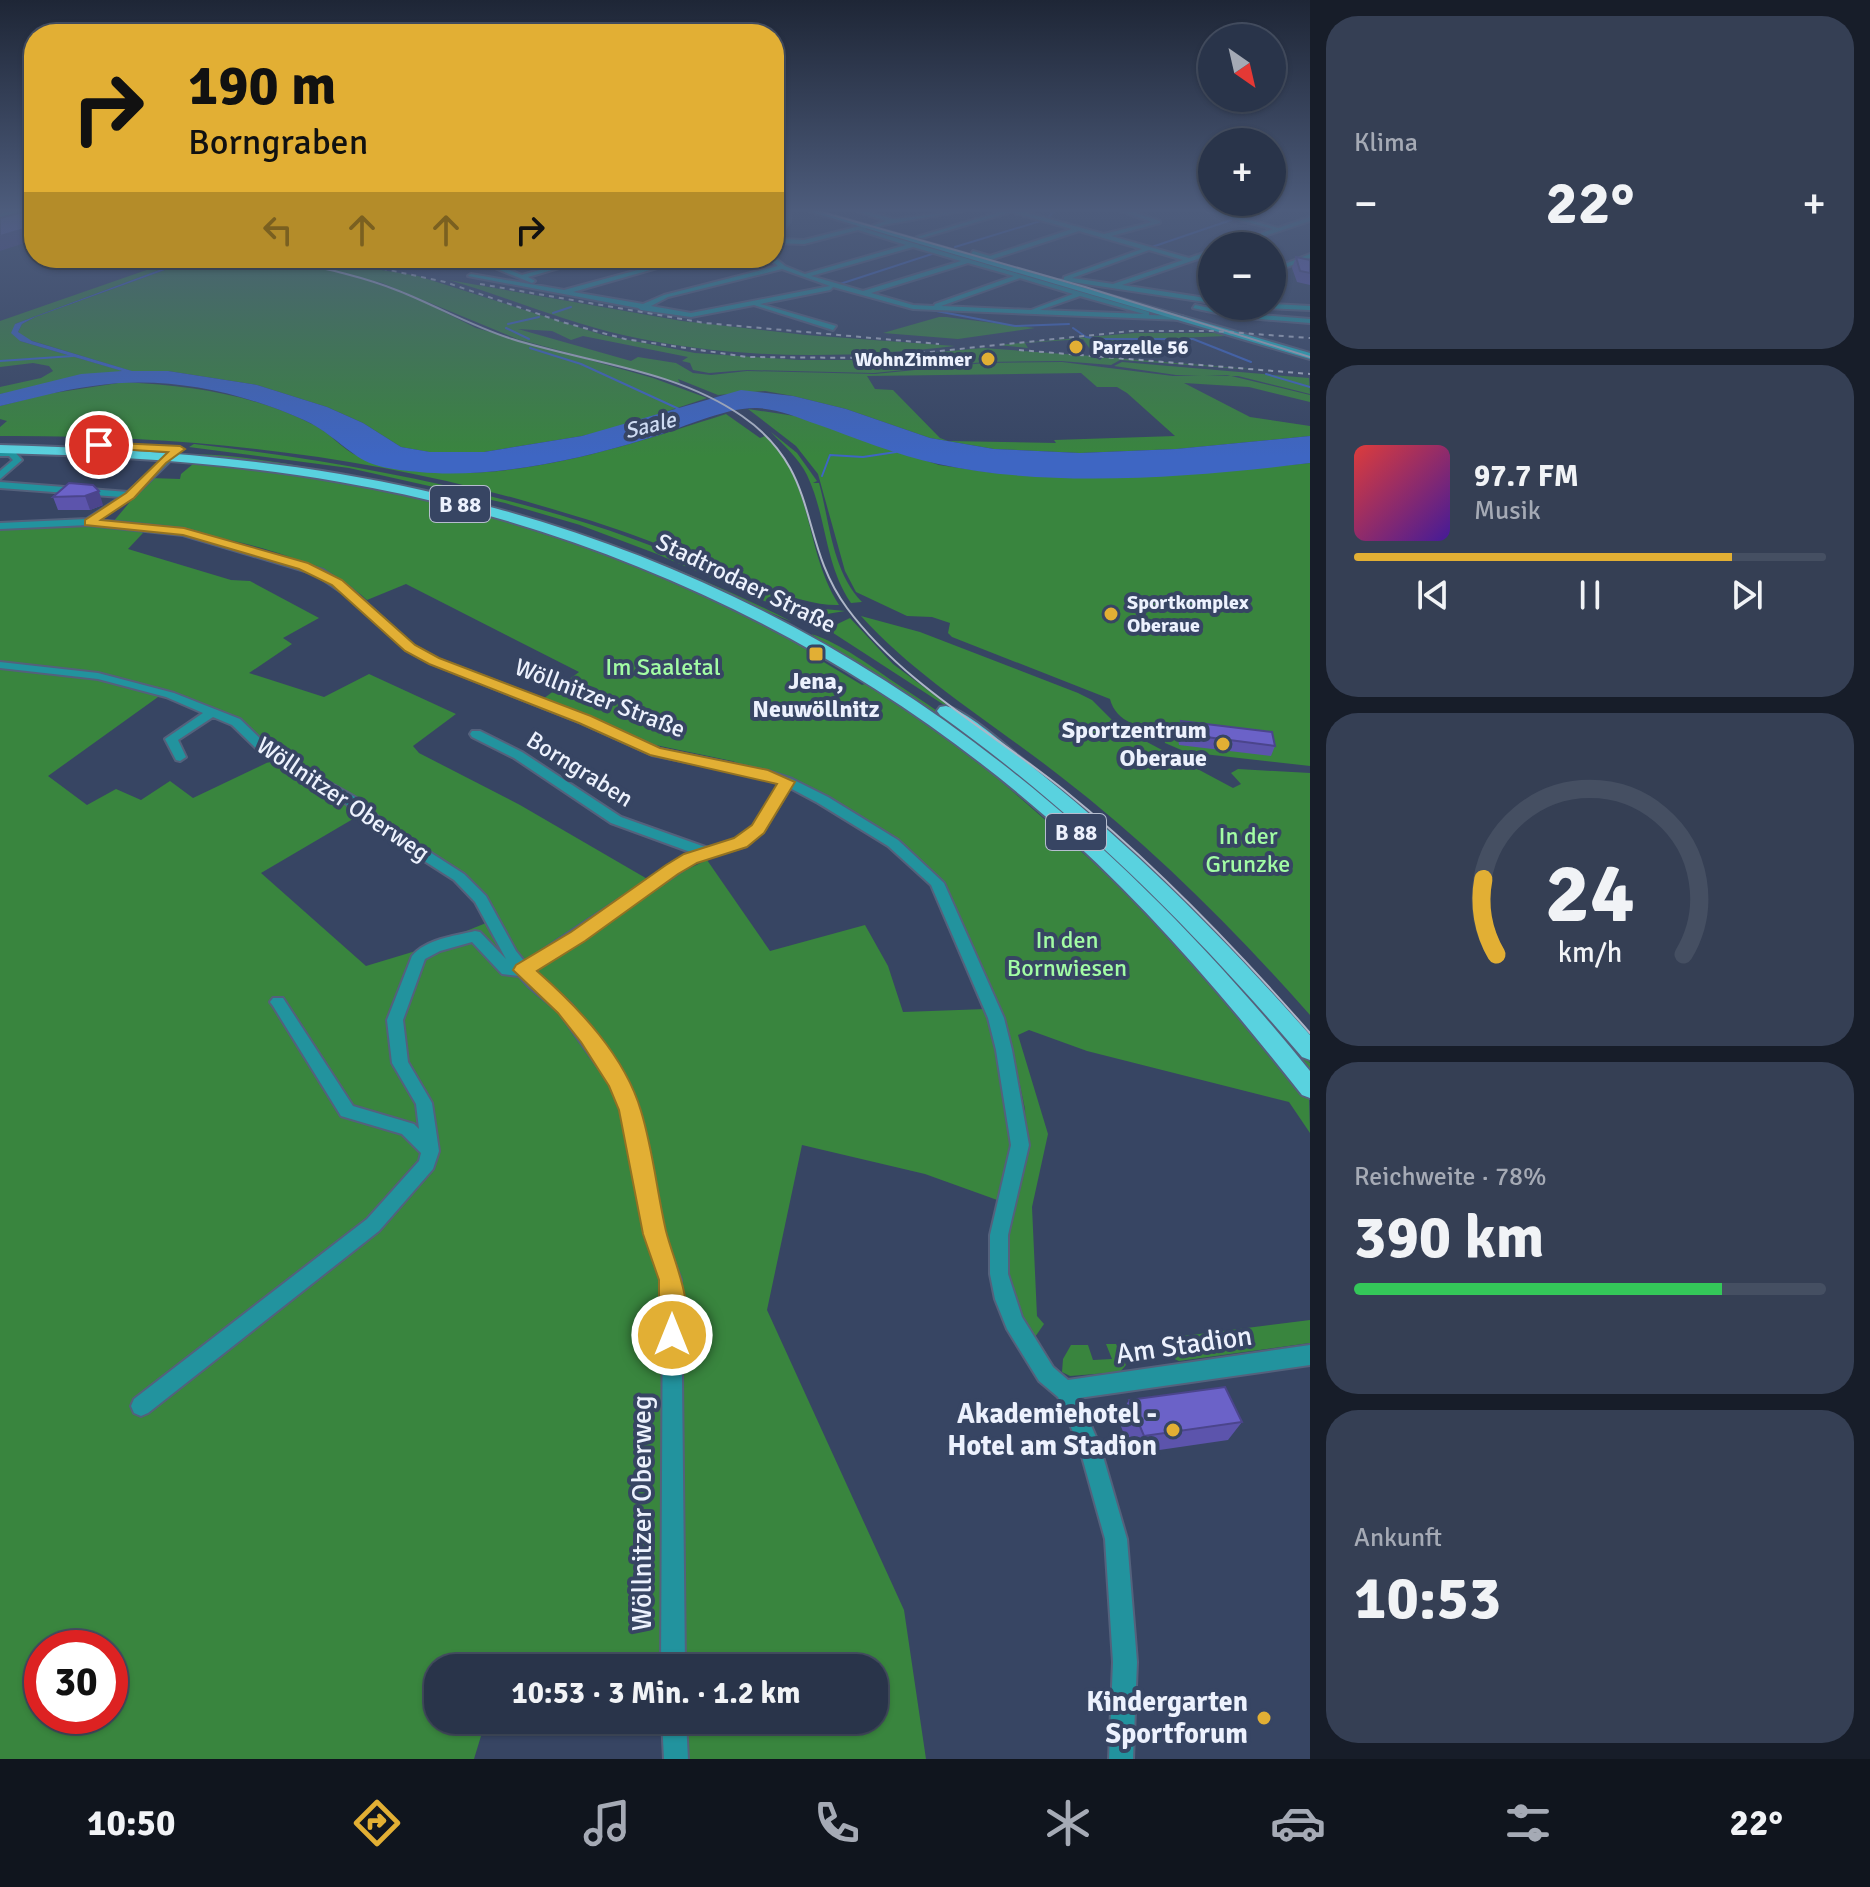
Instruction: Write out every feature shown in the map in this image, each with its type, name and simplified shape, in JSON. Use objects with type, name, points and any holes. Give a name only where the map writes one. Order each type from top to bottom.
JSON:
[{"type":"main road","points":[[1100,293],[1310,356]]},
{"type":"main road","name":"Stadtrodaer Straße","points":[[0,448],[175,453],[348,471],[500,504],[651,554],[806,625],[925,697],[1053,791],[1170,898],[1310,1051]]},
{"type":"main road","name":"Stadtrodaer Straße","points":[[175,453],[328,476],[505,516],[658,568],[793,632],[870,676],[941,724],[1075,832],[1199,954],[1310,1088]]},
{"type":"street","points":[[562,293],[691,315],[805,293]]},
{"type":"street","points":[[641,308],[678,293]]},
{"type":"street","points":[[864,293],[924,308],[1182,318]]},
{"type":"street","points":[[924,308],[969,293]]},
{"type":"street","points":[[1028,313],[1079,293]]},
{"type":"street","points":[[1079,293],[1165,319]]},
{"type":"street","points":[[1149,293],[1198,300]]},
{"type":"street","points":[[1161,295],[1221,313],[1310,321]]},
{"type":"street","points":[[753,304],[833,328]]},
{"type":"street","points":[[1286,307],[1310,308]]},
{"type":"street","points":[[0,448],[18,460],[0,476]]},
{"type":"street","points":[[89,522],[130,495],[175,453]]},
{"type":"street","points":[[0,485],[130,495]]},
{"type":"street","name":"Wöllnitzer Straße","points":[[0,526],[89,522],[184,532],[303,566],[337,582],[410,648],[434,661],[585,720],[656,752],[768,775],[787,782],[836,807],[893,843],[937,883],[996,1018],[1020,1145],[999,1235],[999,1274],[1005,1299],[1014,1322],[1046,1374],[1065,1390],[1089,1446],[1116,1539],[1125,1662],[1121,1759]]},
{"type":"street","name":"Wöllnitzer Oberweg","points":[[0,665],[98,676],[170,695],[236,722],[269,754],[350,800],[384,829],[459,877],[481,899],[502,943],[523,970],[565,1008],[618,1082],[630,1110],[655,1234],[672,1280],[673,1654]]},
{"type":"street","points":[[180,757],[171,739],[213,712]]},
{"type":"street","name":"Borngraben","points":[[476,734],[518,755],[616,820],[708,854]]},
{"type":"street","points":[[523,970],[578,936],[672,869],[691,858],[741,843],[758,829],[787,782]]},
{"type":"street","name":"Wöllnitzer Oberweg","points":[[430,1151],[424,1103],[400,1063],[395,1020],[419,956],[435,947],[475,936],[507,970],[523,970]]},
{"type":"street","points":[[141,1406],[373,1225],[427,1164],[430,1151],[408,1129],[347,1111],[278,1002]]},
{"type":"street","name":"Am Stadion","points":[[1065,1390],[1310,1355]]},
{"type":"street","points":[[675,1734],[676,1759]]},
{"type":"green space","points":[[80,293],[97,293],[15,324],[20,341],[123,371],[0,394],[0,387],[41,378],[53,371],[49,366],[33,363],[0,367],[0,321]]},
{"type":"green space","points":[[101,293],[404,293],[476,328],[653,378],[707,398],[620,427],[582,436],[484,452],[429,452],[401,447],[363,423],[327,407],[257,385],[168,371],[131,371],[26,339],[18,332],[22,324]]},
{"type":"green space","points":[[406,293],[472,293],[603,335],[695,353],[851,360],[983,348],[1092,356],[1100,360],[1103,357],[1259,370],[1120,360],[1111,365],[1061,361],[984,362],[874,373],[747,370],[709,373],[693,370],[690,363],[682,361],[688,357],[583,336],[571,340],[552,331],[518,329],[631,361],[638,357],[676,363],[693,373],[711,375],[747,371],[875,374],[985,363],[1062,362],[1173,376],[1227,375],[1310,395],[1310,402],[1249,387],[1184,383],[1250,417],[1310,426],[1310,436],[1177,449],[1080,453],[994,449],[930,438],[846,409],[793,396],[765,391],[718,395],[678,379],[680,383],[517,339]],"holes":[[[1081,373],[1097,387],[1117,387],[1175,436],[1054,440],[1056,443],[948,441],[940,438],[893,390],[875,389],[867,376]]]},
{"type":"green space","points":[[488,293],[523,293],[682,321],[806,335],[955,346],[830,355],[747,353],[664,343],[601,330]]},
{"type":"green space","points":[[939,317],[1035,328],[958,339],[883,333]]},
{"type":"green space","points":[[1134,333],[1215,333],[1226,336],[1128,340],[1161,358],[1092,352],[1083,339],[1025,343],[1028,348],[998,345]]},
{"type":"green space","points":[[1122,362],[1309,378],[1310,394],[1238,376],[1176,375],[1114,366]]},
{"type":"green space","points":[[125,382],[198,389],[245,399],[314,425],[358,456],[441,473],[518,469],[554,463],[624,446],[726,414],[760,438],[765,436],[793,474],[819,561],[839,605],[820,604],[775,592],[583,518],[469,486],[403,472],[270,450],[135,439],[0,436],[0,427],[7,421],[0,419],[0,406],[47,394]]},
{"type":"green space","name":"Sportkomplex Oberaue","points":[[748,409],[795,416],[939,465],[994,473],[1095,477],[1202,473],[1310,463],[1310,766],[1186,752],[1165,743],[1163,732],[1124,719],[1110,699],[952,637],[948,633],[950,623],[932,617],[907,616],[856,592],[845,571],[818,474],[796,446]]},
{"type":"green space","points":[[771,432],[797,453],[817,481],[813,483],[819,483],[838,561],[852,590],[862,602],[851,603],[842,588],[807,475]]},
{"type":"green space","points":[[194,444],[343,465],[489,496],[612,532],[795,603],[845,611],[803,618],[657,554],[580,525],[505,503],[349,468],[189,447]]},
{"type":"green space","points":[[185,455],[233,457],[318,469],[380,480],[501,509],[620,547],[792,622],[644,559],[454,500]]},
{"type":"green space","points":[[173,460],[349,482],[464,507],[578,541],[679,582],[812,651],[812,655],[862,685],[870,682],[961,746],[1117,883],[1213,984],[1309,1098],[1310,1133],[1289,1102],[1087,1051],[1029,1030],[1018,1035],[1048,1134],[1032,1207],[1037,1316],[1044,1324],[1033,1340],[1017,1311],[1004,1243],[1026,1145],[1025,1109],[1005,1034],[935,877],[792,781],[732,761],[641,742],[543,699],[579,672],[406,584],[367,600],[343,582],[282,554],[211,536],[113,522],[150,478],[180,479],[181,474],[193,464],[167,462]]},
{"type":"green space","points":[[93,526],[140,531],[143,533],[128,549],[231,580],[250,581],[319,618],[283,638],[292,644],[249,673],[324,697],[369,674],[456,714],[413,746],[419,753],[520,805],[656,884],[707,860],[770,951],[865,925],[888,966],[903,1012],[986,1009],[1000,1053],[1012,1155],[1000,1201],[925,1174],[802,1145],[767,1310],[904,1610],[926,1759],[670,1759],[669,1734],[888,1734],[888,1654],[424,1654],[424,1734],[484,1734],[474,1759],[0,1759],[0,527]],"holes":[[[165,692],[242,721],[279,757],[193,798],[170,781],[141,800],[116,789],[87,805],[48,776]],[[370,809],[389,829],[426,854],[496,919],[419,950],[366,966],[261,873]]]},
{"type":"green space","name":"In der Grunzke","points":[[861,616],[920,632],[1078,693],[1092,700],[1119,727],[1233,788],[1241,784],[1231,773],[1238,769],[1310,773],[1310,1015],[1252,951],[1127,831],[1060,776],[932,681]]},
{"type":"green space","points":[[850,618],[893,664],[1025,763],[1268,993],[955,712],[827,629]]},
{"type":"green space","points":[[811,634],[857,657],[958,725],[1067,813],[1217,959],[1310,1063],[1310,1077],[1083,833],[1028,785],[950,725]]},
{"type":"green space","points":[[1310,1320],[1310,1343],[1179,1361],[1163,1354],[1160,1339]]},
{"type":"green space","points":[[1106,1344],[1116,1344],[1126,1365],[1120,1372],[1070,1376],[1062,1372],[1063,1359],[1071,1345],[1088,1345],[1093,1360],[1112,1359]]},
{"type":"water","name":"Saale","points":[[101,293],[35,317],[22,324],[18,332],[32,341],[132,371],[168,371],[257,385],[327,407],[363,423],[401,447],[430,452],[484,452],[582,436],[741,390],[793,396],[846,409],[930,438],[994,449],[1080,453],[1176,449],[1310,436],[1310,463],[1220,473],[1124,478],[982,472],[922,460],[787,414],[757,408],[716,415],[646,439],[563,461],[475,473],[402,470],[361,459],[304,420],[254,401],[201,388],[120,383],[69,390],[0,406],[0,394],[81,374],[122,371],[20,341],[11,333],[15,324]]},
{"type":"building","points":[[69,483],[93,485],[99,491],[85,496],[53,497]]},
{"type":"building","points":[[1181,721],[1272,732],[1275,746],[1183,734]]},
{"type":"building","points":[[1225,1387],[1242,1422],[1144,1436],[1129,1400]]},
{"type":"waterway","points":[[553,313],[571,307]]},
{"type":"waterway","points":[[926,309],[1015,326],[1069,324]]},
{"type":"waterway","points":[[508,324],[539,317]]},
{"type":"waterway","points":[[506,328],[529,339]]},
{"type":"waterway","points":[[1073,328],[1086,337],[1098,339],[1193,339],[1251,362]]},
{"type":"waterway","name":"Saale","points":[[530,348],[581,364],[679,409]]},
{"type":"waterway","points":[[0,361],[73,356]]},
{"type":"waterway","points":[[1266,374],[1310,387]]},
{"type":"waterway","points":[[822,476],[830,455],[863,457],[896,452]]},
{"type":"tram line","points":[[404,293],[512,339],[659,377],[716,400],[742,416],[767,437],[785,460],[797,483],[831,582],[869,635],[921,684],[1064,790],[1130,847],[1222,937],[1310,1033]]},
{"type":"tram line","points":[[1105,293],[1310,357]]},
{"type":"railway","points":[[477,293],[562,322],[625,339],[747,357],[872,358],[1132,331],[1213,331],[1310,338]]},
{"type":"railway","points":[[532,293],[705,323],[939,344]]},
{"type":"railway","points":[[1019,350],[1310,374]]},
{"type":"place","name":"Parzelle 56","points":[[1076,347]]},
{"type":"place","name":"WohnZimmer","points":[[988,359]]},
{"type":"place","name":"Sportkomplex Oberaue","points":[[1111,614]]},
{"type":"place","name":"Jena, Neuwöllnitz","points":[[816,654]]},
{"type":"place","name":"Sportzentrum Oberaue","points":[[1223,744]]},
{"type":"place","name":"Akademiehotel - Hotel am Stadion","points":[[1173,1430]]},
{"type":"place","name":"Kindergarten Sportforum","points":[[1264,1718]]},
{"type":"route","points":[[99,445],[180,449],[162,461],[130,495],[89,522],[184,532],[303,566],[337,582],[410,648],[434,661],[585,720],[656,752],[729,766],[787,782],[758,829],[741,843],[691,858],[672,869],[578,936],[523,970],[565,1008],[588,1036],[618,1082],[630,1110],[655,1234],[672,1280],[672,1335]]},
{"type":"park label","name":"Im Saaletal","points":[[663,667]]},
{"type":"park label","name":"In den Bornwiesen","points":[[1067,954]]}]
